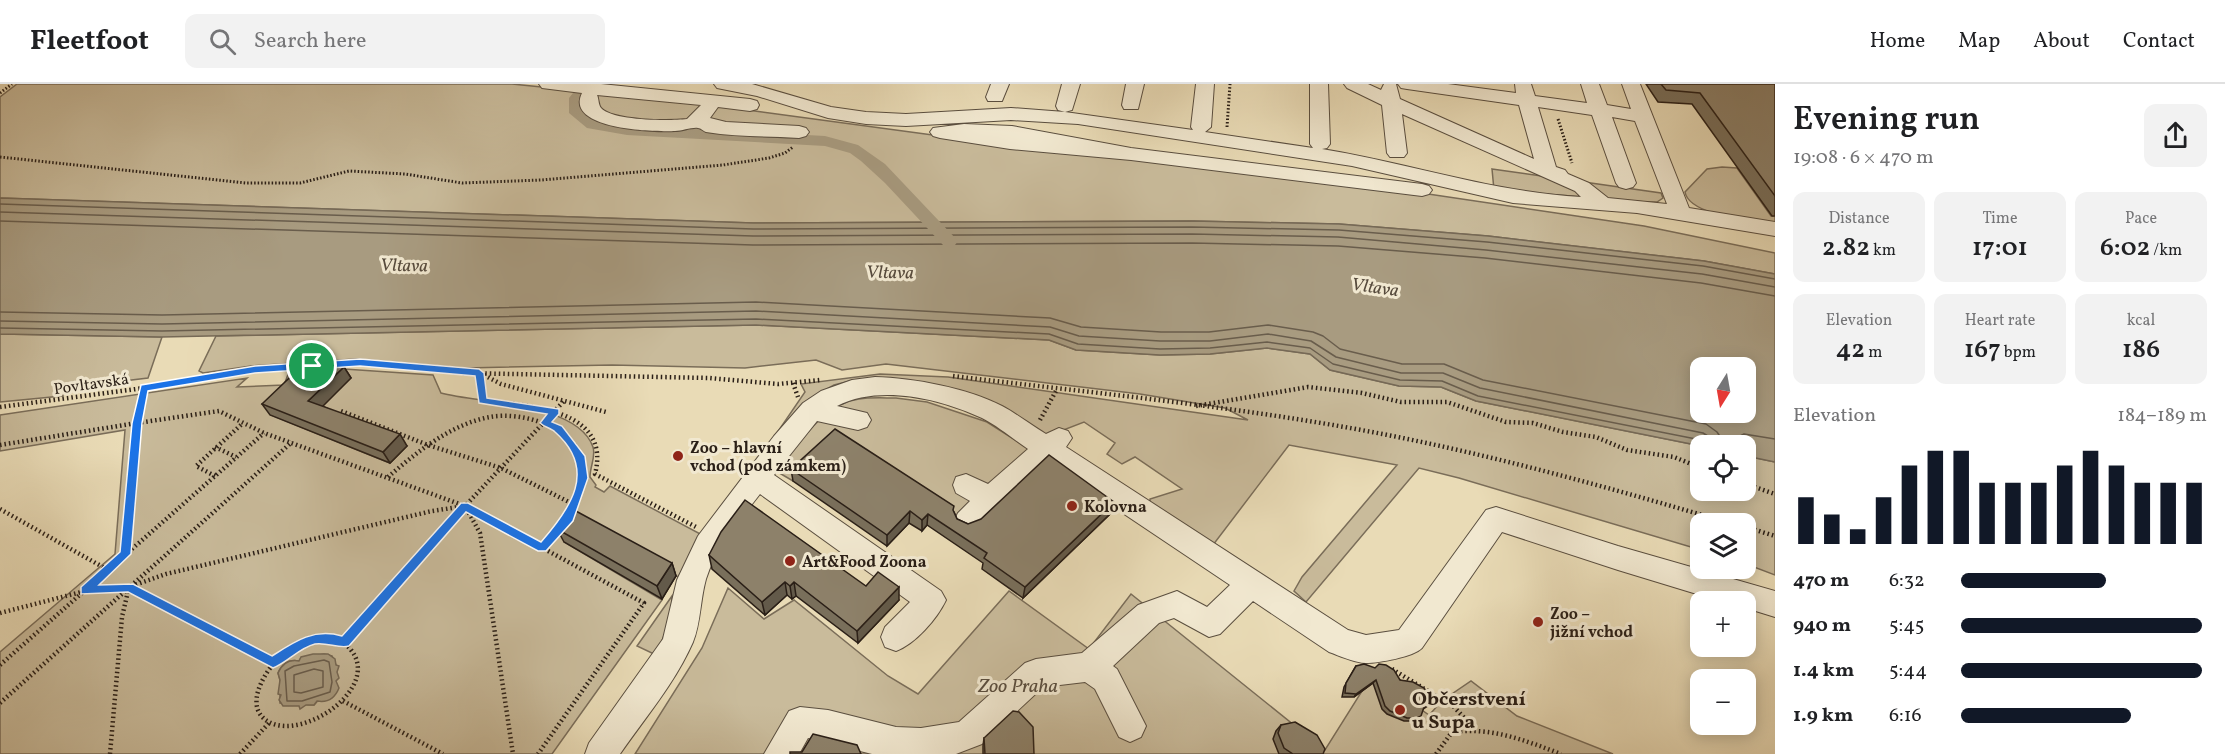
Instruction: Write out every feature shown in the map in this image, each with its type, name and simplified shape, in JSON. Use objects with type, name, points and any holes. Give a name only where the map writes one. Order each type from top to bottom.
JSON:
[{"type":"street","points":[[548,84],[718,92],[760,91],[828,112],[866,118],[906,120],[1011,114],[1057,116],[1276,143],[1513,197],[1680,212],[1775,229]]},
{"type":"street","points":[[1065,106],[1071,84]]},
{"type":"street","points":[[1131,105],[1135,84]]},
{"type":"street","points":[[1201,127],[1205,84]]},
{"type":"street","points":[[1318,84],[1320,144]]},
{"type":"street","points":[[1353,84],[1390,92],[1462,133],[1587,189],[1602,204]]},
{"type":"street","points":[[1407,84],[1524,92],[1554,104],[1644,116]]},
{"type":"street","points":[[1590,84],[1626,183]]},
{"type":"street","points":[[1631,84],[1680,212]]},
{"type":"street","points":[[1453,87],[1466,153]]},
{"type":"street","points":[[589,96],[590,107],[599,116],[612,120],[669,125],[690,124],[700,119],[718,92]]},
{"type":"street","points":[[718,92],[768,108],[853,130],[894,133],[940,132],[1010,144],[1131,154],[1327,177],[1775,244]]},
{"type":"street","points":[[1390,92],[1397,153]]},
{"type":"street","points":[[1524,92],[1547,172]]},
{"type":"street","points":[[700,119],[707,126],[796,140]]},
{"type":"street","points":[[1547,172],[1577,176]]},
{"type":"street","points":[[602,754],[674,648],[685,616],[693,573],[708,531],[757,477],[806,405],[852,391],[898,386],[946,394],[992,412],[1046,441],[1341,642],[1366,649],[1407,642],[1496,518],[1618,558],[1775,604]]},
{"type":"street","points":[[806,405],[858,420]]},
{"type":"street","points":[[968,521],[1046,441]]},
{"type":"street","points":[[757,477],[932,600],[896,637]]},
{"type":"street","points":[[966,485],[983,495],[994,494]]},
{"type":"street","points":[[780,754],[800,722],[825,723],[873,739],[918,746],[960,737],[971,732],[1036,673],[1089,668],[1149,614],[1177,604],[1209,624],[1252,583]]},
{"type":"street","points":[[1089,668],[1106,679],[1130,726]]},
{"type":"path","points":[[0,93],[12,84]]},
{"type":"path","points":[[1226,131],[1230,84]]},
{"type":"path","points":[[1554,104],[1577,176]]},
{"type":"path","points":[[0,157],[246,183],[300,183],[349,171],[405,174],[462,183],[541,180],[723,165],[769,158],[785,153],[796,140]]},
{"type":"path","points":[[328,365],[360,363],[479,373],[708,378],[793,383],[806,405]]},
{"type":"path","name":"Povltavská","points":[[0,407],[144,388],[255,369],[307,366]]},
{"type":"path","points":[[479,373],[501,384],[606,412]]},
{"type":"path","points":[[479,373],[483,401],[564,414],[592,434],[599,455],[595,474],[708,531]]},
{"type":"path","points":[[1192,406],[1308,387],[1362,393],[1401,402],[1447,402],[1506,422],[1533,423],[1563,432],[1596,437],[1627,450],[1674,457],[1690,464]]},
{"type":"path","points":[[126,554],[137,423],[144,388]]},
{"type":"path","points":[[1046,441],[1057,389],[1318,423],[1472,453],[1630,493],[1696,513]]},
{"type":"path","points":[[344,642],[465,506],[564,401]]},
{"type":"path","points":[[0,446],[219,411],[264,433],[465,506],[644,603],[538,754]]},
{"type":"path","points":[[341,411],[428,445],[501,468],[575,506]]},
{"type":"path","points":[[388,477],[428,445],[490,417],[518,417],[545,423],[558,429],[581,459],[583,478],[569,518],[542,548]]},
{"type":"path","points":[[215,476],[196,466],[243,423]]},
{"type":"path","points":[[0,665],[264,433]]},
{"type":"path","points":[[0,703],[292,442]]},
{"type":"path","points":[[215,447],[236,457]]},
{"type":"path","points":[[1756,487],[1775,494]]},
{"type":"path","points":[[0,613],[85,591],[129,587],[178,572],[432,510],[465,506]]},
{"type":"path","points":[[465,506],[480,533],[513,754]]},
{"type":"path","points":[[0,509],[108,570]]},
{"type":"path","points":[[1756,530],[1775,536]]},
{"type":"path","points":[[129,587],[273,662]]},
{"type":"path","points":[[110,754],[122,617],[129,587]]},
{"type":"path","points":[[332,638],[344,642],[353,650],[358,661],[357,674],[343,701],[330,713],[297,726],[282,726],[270,722],[261,713],[257,695],[263,675],[273,662],[286,651],[309,641],[332,638]]},
{"type":"path","points":[[1383,664],[1454,707],[1474,728]]},
{"type":"path","points":[[343,701],[443,754]]},
{"type":"path","points":[[240,754],[270,722]]},
{"type":"path","points":[[1436,754],[1452,732],[1474,728],[1503,732],[1549,752],[1561,754]]},
{"type":"green space","points":[[17,84],[512,84],[680,101],[1007,145],[1327,179],[1644,226],[1775,253],[1775,274],[1704,261],[1488,236],[1339,224],[1192,221],[753,223],[0,198],[0,97]]},
{"type":"green space","points":[[1737,168],[1771,216],[1775,216],[1775,225],[1710,212],[1689,200],[1685,192],[1707,169]]},
{"type":"green space","points":[[1492,169],[1661,193],[1663,198],[1657,202],[1646,202],[1494,190]]},
{"type":"green space","points":[[756,325],[1049,340],[1076,350],[1160,355],[1210,354],[1267,348],[1310,354],[1330,370],[1399,386],[1441,387],[1476,401],[1690,444],[1690,501],[1756,501],[1756,458],[1775,462],[1775,575],[1756,568],[1756,513],[1690,513],[1690,547],[1419,468],[1306,602],[1294,591],[1302,577],[1397,465],[1289,445],[1213,545],[1150,502],[1150,499],[1182,489],[1135,457],[1122,464],[1107,454],[1115,443],[1084,422],[1048,436],[974,397],[854,380],[834,385],[809,399],[766,449],[805,392],[801,384],[880,374],[948,377],[1248,420],[1225,408],[1140,394],[886,364],[842,370],[816,360],[745,368],[612,365],[465,368],[356,359],[251,366],[203,373],[199,371],[216,336]]},
{"type":"green space","points":[[0,334],[162,337],[148,378],[73,387],[62,396],[0,402]]},
{"type":"green space","points":[[329,368],[433,375],[441,393],[526,407],[568,421],[584,432],[593,447],[590,477],[595,487],[604,492],[610,486],[706,537],[678,577],[583,525],[564,542],[662,600],[552,754],[0,754],[0,652],[115,554],[125,430],[0,451],[0,415],[247,378],[237,387],[284,385],[289,372],[309,371],[271,415],[390,463],[316,413]],"holes":[[[324,654],[332,656],[336,665],[336,681],[314,705],[280,703],[278,673],[284,665],[292,661],[299,661],[301,658]]]},
{"type":"green space","points":[[896,398],[927,402],[987,422],[1034,452],[982,499],[964,521],[835,436],[793,481],[776,471],[812,427],[834,408],[859,399]]},
{"type":"green space","name":"Zoo Praha","points":[[728,588],[764,619],[794,600],[888,676],[918,694],[1009,591],[1089,649],[1131,594],[1325,750],[1372,675],[1429,715],[1443,700],[1471,681],[1517,716],[1613,754],[635,754],[702,648]]},
{"type":"green space","points":[[672,596],[672,616],[656,655],[637,646]]},
{"type":"water","name":"Vltava","points":[[0,198],[753,223],[1192,221],[1339,224],[1488,236],[1704,261],[1775,274],[1775,462],[1756,458],[1756,435],[1690,435],[1690,444],[1476,401],[1441,387],[1399,386],[1330,370],[1310,354],[1267,348],[1210,354],[1160,355],[1076,350],[1049,340],[756,325],[162,337],[0,334]]},
{"type":"water","points":[[328,654],[335,659],[336,665],[339,666],[337,672],[339,678],[336,681],[339,688],[337,692],[328,700],[317,701],[314,705],[306,705],[300,709],[299,706],[283,706],[279,700],[281,695],[278,694],[280,680],[278,673],[289,662],[299,661],[301,657]]},
{"type":"building","points":[[1661,84],[1775,84],[1775,196],[1700,93],[1666,90]]},
{"type":"building","points":[[321,357],[344,367],[308,401],[400,434],[383,452],[262,404],[307,361]]},
{"type":"building","points":[[835,429],[954,506],[953,510],[957,519],[968,524],[981,519],[1049,455],[1114,502],[1025,587],[984,558],[987,553],[928,514],[922,520],[910,511],[887,535],[791,469]]},
{"type":"building","points":[[745,500],[866,586],[878,572],[899,587],[857,631],[794,582],[790,586],[785,582],[762,602],[709,555],[721,532]]},
{"type":"building","points":[[574,510],[672,563],[657,586],[557,529]]},
{"type":"building","points":[[1364,664],[1375,668],[1379,664],[1386,665],[1394,670],[1400,680],[1413,682],[1424,688],[1434,701],[1424,707],[1421,716],[1407,718],[1390,711],[1385,706],[1376,680],[1356,694],[1345,693],[1346,683],[1356,666]]},
{"type":"building","points":[[1013,711],[1019,712],[1033,727],[1034,754],[985,754],[984,738]]},
{"type":"building","points":[[1295,722],[1317,735],[1325,749],[1323,754],[1293,754],[1284,748],[1278,733],[1281,725]]},
{"type":"building","points":[[813,734],[857,745],[861,754],[790,754],[790,752],[802,752]]},
{"type":"waterway","points":[[582,91],[577,98],[577,113],[593,125],[627,130],[825,141],[856,150],[879,167],[949,241]]},
{"type":"place","name":"Zoo – hlavní vchod (pod zámkem)","points":[[678,456]]},
{"type":"place","name":"Kolovna","points":[[1072,506]]},
{"type":"place","name":"Art&Food Zoona","points":[[790,561]]},
{"type":"place","name":"Zoo – jižní vchod","points":[[1538,622]]},
{"type":"place","name":"Občerstvení u Supa","points":[[1400,710]]},
{"type":"route","points":[[360,363],[479,373],[483,401],[526,405],[556,411],[545,423],[558,429],[581,459],[583,478],[569,518],[542,548],[465,506],[344,642],[332,638],[301,643],[286,651],[273,662],[129,587],[85,591],[126,554],[137,423],[144,388],[255,369],[312,366],[360,363]]}]
